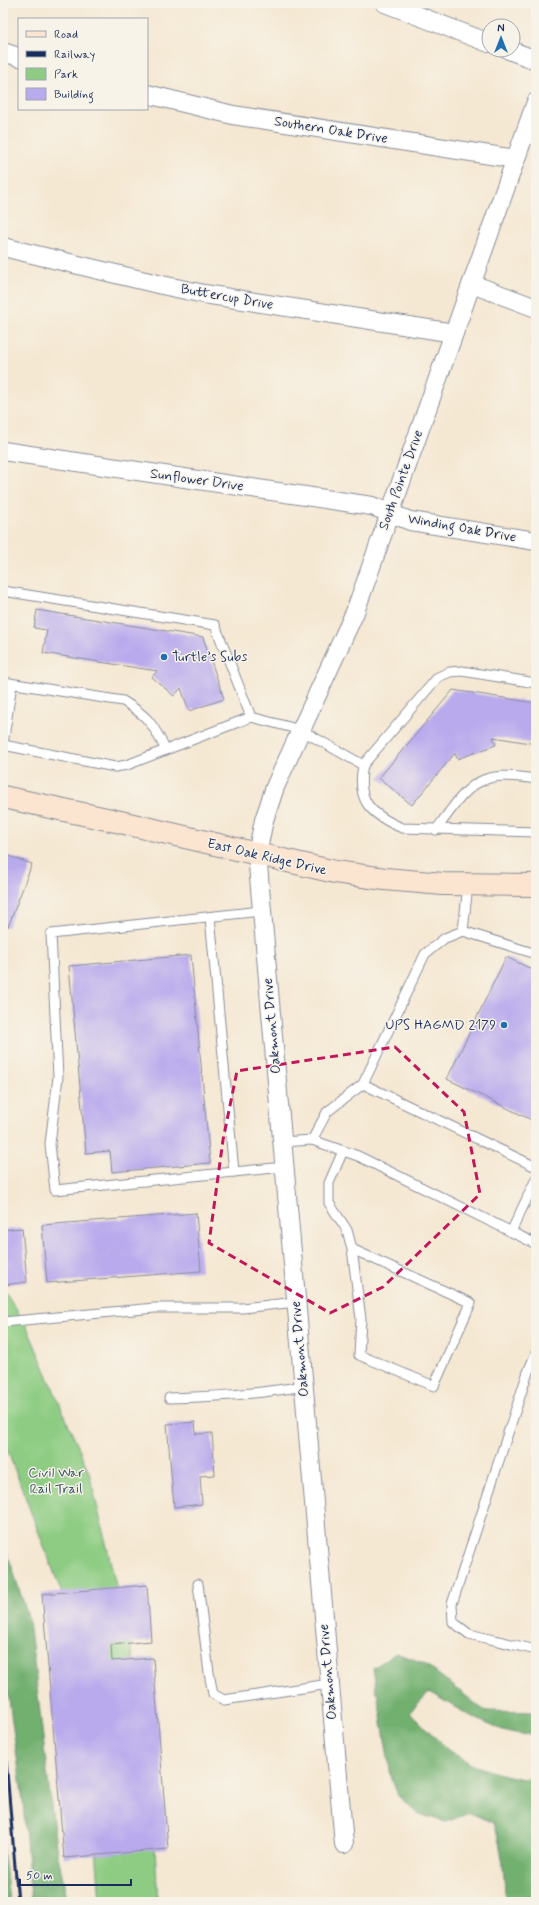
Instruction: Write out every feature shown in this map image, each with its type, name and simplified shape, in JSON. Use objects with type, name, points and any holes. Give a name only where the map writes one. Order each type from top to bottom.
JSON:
[{"type":"main road","name":"East Oak Ridge Drive","points":[[3,797],[116,821],[335,872],[385,879],[468,885],[536,885]]},
{"type":"street","points":[[385,3],[481,39]]},
{"type":"street","points":[[3,52],[18,57]]},
{"type":"street","points":[[521,54],[536,60]]},
{"type":"street","name":"Southern Oak Drive","points":[[148,94],[233,114],[516,160]]},
{"type":"street","name":"South Pointe Drive","points":[[256,854],[264,820],[275,787],[355,612],[536,102]]},
{"type":"street","name":"Buttercup Drive","points":[[3,247],[204,294],[454,333]]},
{"type":"street","points":[[472,284],[536,308]]},
{"type":"street","name":"Sunflower Drive","points":[[3,451],[372,506],[389,513]]},
{"type":"street","name":"Winding Oak Drive","points":[[389,513],[410,521],[536,541]]},
{"type":"street","name":"Oakmont Drive","points":[[256,854],[344,1844]]},
{"type":"lane","points":[[3,592],[215,625],[251,717]]},
{"type":"lane","points":[[536,683],[462,671],[450,672],[438,677],[362,765],[360,782],[363,798],[370,808],[388,822],[402,828],[536,832]]},
{"type":"lane","points":[[166,750],[153,724],[140,711],[123,701],[8,683],[3,744],[115,767],[127,765],[166,750],[251,717],[301,730],[362,765]]},
{"type":"lane","points":[[436,830],[462,794],[474,785],[486,779],[501,776],[536,779]]},
{"type":"lane","points":[[463,931],[468,885]]},
{"type":"lane","points":[[262,911],[51,934],[58,1076],[50,1144],[55,1190],[284,1167]]},
{"type":"lane","points":[[210,916],[234,1172]]},
{"type":"lane","points":[[312,1140],[327,1112],[364,1084],[425,954],[445,938],[463,931],[536,954]]},
{"type":"lane","points":[[364,1084],[536,1167]]},
{"type":"lane","points":[[282,1142],[312,1140],[358,1156],[536,1244]]},
{"type":"lane","points":[[343,1151],[329,1183],[329,1203],[347,1230],[352,1249],[361,1319],[358,1355],[434,1386],[471,1303],[352,1249]]},
{"type":"lane","points":[[511,1232],[536,1179]]},
{"type":"lane","points":[[3,1322],[155,1308],[242,1308],[296,1302]]},
{"type":"lane","points":[[536,1353],[528,1372],[452,1604],[453,1622],[469,1634],[536,1650]]},
{"type":"lane","points":[[169,1398],[219,1397],[270,1392],[303,1386]]},
{"type":"lane","points":[[198,1584],[213,1694],[224,1700],[330,1684]]},
{"type":"highlighted area","points":[[395,1047],[464,1112],[480,1194],[383,1287],[330,1313],[209,1243],[223,1140],[237,1071]]},
{"type":"green space","name":"Civil War Rail Trail","points":[[3,1288],[26,1325],[89,1472],[148,1719],[158,1902],[100,1902],[81,1643],[3,1439]]},
{"type":"green space","points":[[3,1539],[29,1620],[56,1847],[68,1902],[31,1902],[23,1801],[3,1656]]},
{"type":"green space","points":[[396,1653],[424,1663],[485,1711],[536,1712],[536,1734],[523,1734],[509,1732],[481,1721],[429,1692],[410,1712],[448,1750],[471,1764],[496,1773],[523,1779],[536,1776],[536,1902],[505,1902],[502,1862],[494,1823],[469,1813],[446,1822],[419,1814],[398,1796],[391,1776],[373,1668]]},
{"type":"green space","points":[[3,1841],[9,1902],[3,1902]]},
{"type":"building","points":[[37,610],[203,637],[224,699],[189,711],[181,688],[174,696],[152,677],[157,671],[43,653],[47,630],[34,628]]},
{"type":"building","points":[[453,690],[536,703],[536,744],[493,737],[496,745],[457,759],[455,753],[412,805],[379,778]]},
{"type":"building","points":[[3,854],[32,864],[8,927],[3,925]]},
{"type":"building","points":[[191,955],[210,1163],[112,1172],[110,1151],[86,1153],[69,966]]},
{"type":"building","name":"UPS HAGMD 2179","points":[[506,957],[536,971],[536,1122],[447,1079]]},
{"type":"building","points":[[196,1213],[201,1271],[47,1283],[42,1225]]},
{"type":"building","points":[[22,1228],[27,1282],[3,1285],[3,1230]]},
{"type":"building","points":[[195,1422],[196,1434],[212,1433],[215,1475],[200,1476],[202,1504],[174,1507],[167,1424]]},
{"type":"building","points":[[147,1585],[151,1641],[111,1645],[112,1661],[153,1658],[168,1849],[64,1858],[42,1594]]},
{"type":"railway","points":[[3,1724],[18,1902]]},
{"type":"place","name":"Turtle’s Subs","points":[[164,657]]},
{"type":"place","name":"UPS HAGMD 2179","points":[[504,1025]]}]
